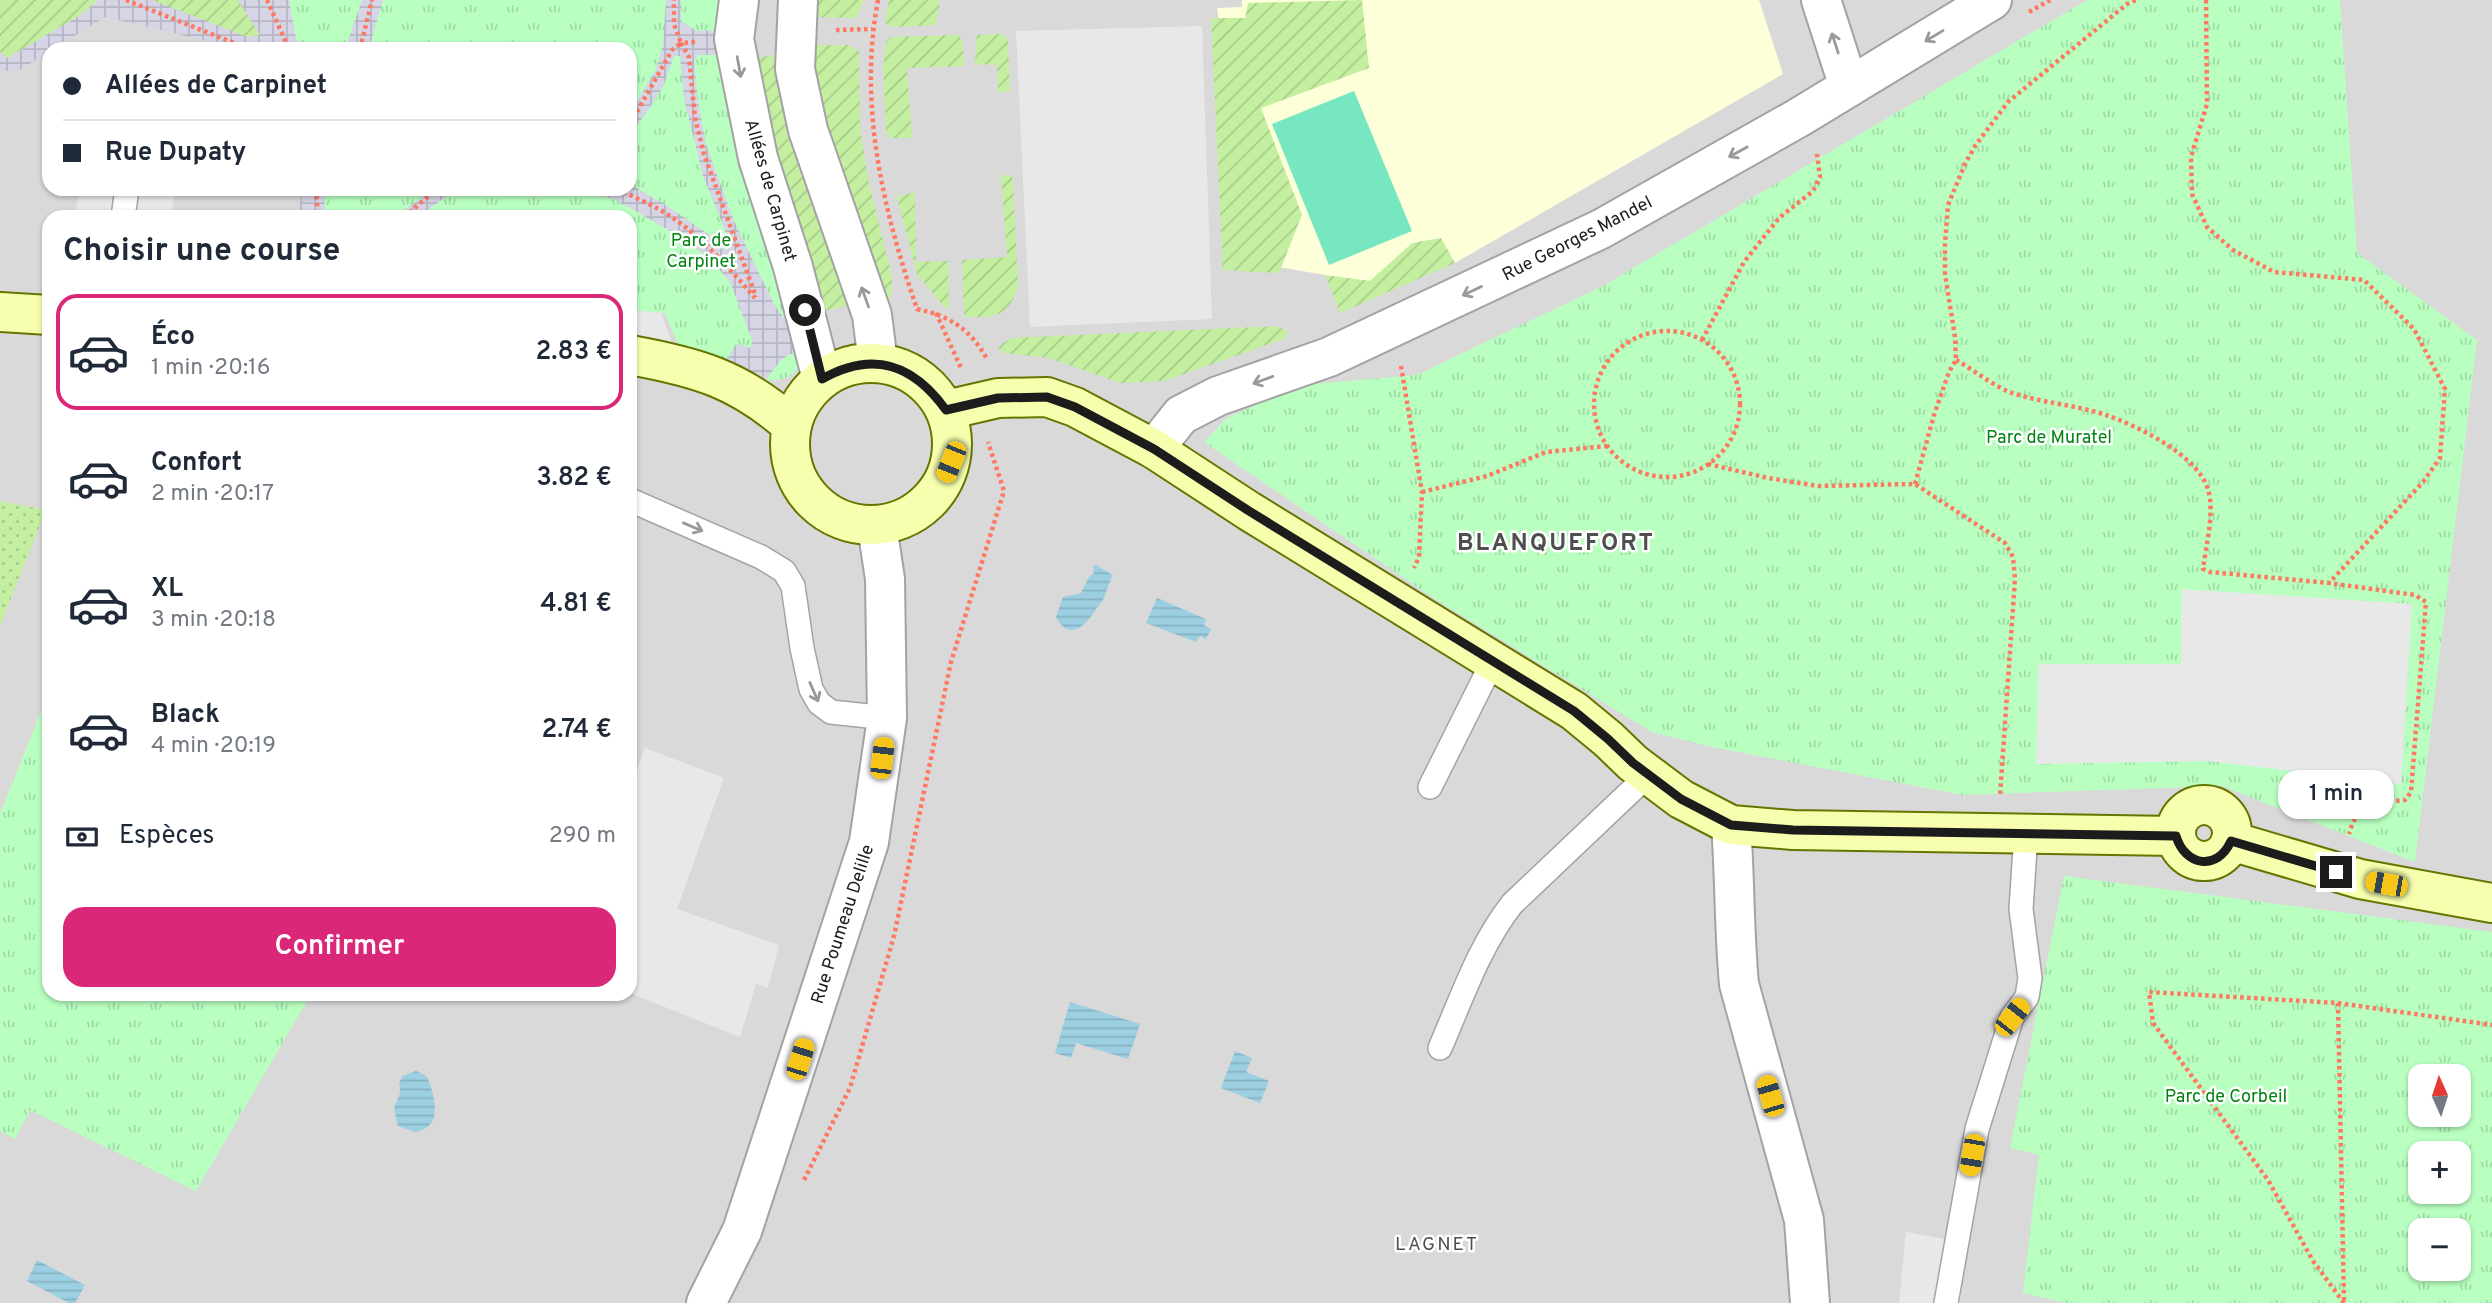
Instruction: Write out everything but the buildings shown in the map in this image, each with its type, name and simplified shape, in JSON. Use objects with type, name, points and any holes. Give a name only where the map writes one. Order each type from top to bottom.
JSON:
[{"type":"street","name":"Allées de Carpinet","points":[[739,0],[734,39],[758,158],[793,267],[822,379]]},
{"type":"street","points":[[798,0],[795,69],[808,130],[872,315],[878,363]]},
{"type":"street","points":[[1821,0],[1849,86]]},
{"type":"street","name":"Rue Georges Mandel","points":[[1154,449],[1181,415],[1194,408],[1218,396],[1329,357],[1395,328],[1601,229],[1798,118],[1992,0]]},
{"type":"street","points":[[0,312],[42,315]]},
{"type":"street","points":[[637,356],[684,365],[708,373],[765,402],[791,425]]},
{"type":"street","points":[[878,363],[899,368],[918,378],[934,393],[946,410],[952,436],[951,462],[941,486],[925,506],[902,520],[877,526],[851,524],[827,514],[808,497],[794,475],[789,450],[791,425],[803,399],[822,379],[849,366],[878,363]]},
{"type":"street","points":[[946,410],[998,398],[1047,397],[1075,407],[1154,449],[1249,511],[1574,711],[1648,775],[1681,799],[1731,825],[1793,830],[2176,836],[2185,855],[2203,862],[2221,856],[2231,841],[2360,879],[2492,903]]},
{"type":"street","name":"Rue Poumeau Delille","points":[[706,1303],[742,1231],[869,842],[887,718],[885,579],[877,526]]},
{"type":"street","points":[[1731,825],[1736,881],[1739,984],[1804,1220],[1810,1303]]},
{"type":"lane","points":[[637,503],[761,557],[784,571],[793,586],[811,689],[819,703],[831,712],[887,718]]},
{"type":"lane","points":[[1430,786],[1493,661]]},
{"type":"lane","points":[[1440,1048],[1480,957],[1501,918],[1512,904],[1648,775]]},
{"type":"lane","points":[[1945,1303],[1977,1129],[2012,1017],[2027,997],[2030,978],[2021,909],[2026,833]]},
{"type":"path","points":[[126,0],[231,42]]},
{"type":"path","points":[[267,0],[286,42]]},
{"type":"path","points":[[362,42],[372,0]]},
{"type":"path","points":[[637,112],[672,50],[681,43],[674,24],[674,0]]},
{"type":"path","points":[[878,0],[872,29],[872,105],[880,182],[898,252],[917,309],[946,317],[974,340],[987,358],[998,398]]},
{"type":"path","points":[[1915,484],[1934,415],[1956,360],[1945,274],[1945,244],[1948,205],[1965,164],[2008,102],[2127,4],[2136,0]]},
{"type":"path","points":[[2204,0],[2207,104],[2191,157],[2192,194],[2207,227],[2232,250],[2274,272],[2364,280],[2414,329],[2445,389],[2440,458],[2423,482],[2329,583]]},
{"type":"path","points":[[1703,340],[1744,262],[1779,218],[1814,191],[1820,177],[1816,151]]},
{"type":"path","points":[[412,210],[429,196]]},
{"type":"path","points":[[631,196],[662,211],[721,258],[758,301]]},
{"type":"path","points":[[1395,328],[1422,492],[1419,557],[1400,604]]},
{"type":"path","points":[[1656,331],[1680,331],[1703,340],[1721,354],[1734,374],[1740,397],[1738,421],[1730,442],[1715,460],[1694,472],[1671,477],[1647,475],[1624,464],[1607,446],[1596,424],[1593,399],[1599,375],[1612,354],[1632,339],[1656,331]]},
{"type":"path","points":[[1956,360],[2009,392],[2105,415],[2136,427],[2172,448],[2194,468],[2207,486],[2211,503],[2203,569],[2210,572],[2329,583],[2415,595],[2426,602],[2411,792],[2405,800],[2380,804],[2355,818],[2336,872]]},
{"type":"path","points":[[1422,492],[1487,476],[1546,452],[1607,446]]},
{"type":"path","points":[[1708,464],[1818,486],[1915,484],[2005,543],[2013,557],[2015,579],[1999,803]]},
{"type":"path","points":[[2344,1303],[2313,1261],[2268,1180],[2153,1023],[2149,992],[2338,1003],[2492,1025]]},
{"type":"path","points":[[2338,1003],[2344,1303]]},
{"type":"shaded area","points":[[0,0],[2492,0],[2492,1303],[0,1303]]},
{"type":"shaded area","points":[[98,0],[152,0],[247,37],[260,35],[238,0],[289,0],[299,42],[212,42],[105,17],[64,42],[42,42],[42,56],[15,73],[0,69],[0,52],[7,58],[79,16]]},
{"type":"shaded area","points":[[362,0],[383,0],[371,42],[347,42]]},
{"type":"shaded area","points":[[666,0],[681,0],[681,21],[697,31],[725,30],[725,55],[698,55],[694,60],[706,144],[734,221],[774,304],[785,320],[796,326],[801,351],[780,361],[765,381],[722,368],[736,344],[751,348],[752,340],[730,282],[710,259],[637,210],[601,196],[637,196],[637,188],[669,207],[715,239],[726,250],[731,245],[703,176],[684,99],[680,56],[674,56],[663,87],[637,125],[637,101],[656,69],[663,45]]},
{"type":"shaded area","points":[[1242,0],[1759,0],[1783,74],[1455,263],[1447,250],[1345,306],[1325,275],[1232,259],[1234,123],[1217,8],[1242,7]]},
{"type":"shaded area","points":[[1202,26],[1212,319],[1030,327],[1016,31]]},
{"type":"shaded area","points":[[78,196],[174,196],[172,210],[76,210]]},
{"type":"shaded area","points":[[301,196],[324,196],[325,210],[299,210]]},
{"type":"shaded area","points":[[422,196],[449,196],[427,210],[404,210]]},
{"type":"shaded area","points":[[637,311],[661,313],[673,346],[637,343]]},
{"type":"shaded area","points":[[2182,589],[2412,604],[2401,784],[2208,761],[2036,764],[2039,664],[2181,664]]},
{"type":"shaded area","points":[[645,748],[724,778],[677,909],[779,945],[768,988],[756,984],[740,1037],[637,996],[637,769]]},
{"type":"shaded area","points":[[1906,1232],[1967,1243],[1960,1303],[1899,1303]]},
{"type":"green space","points":[[0,0],[98,0],[79,16],[7,59],[0,52]]},
{"type":"green space","points":[[152,0],[238,0],[260,35],[247,37]]},
{"type":"green space","name":"Parc de Carpinet","points":[[289,0],[724,0],[801,363],[790,376],[779,380],[750,377],[734,372],[679,347],[665,313],[637,311],[637,210],[325,210],[324,196],[637,196],[637,42],[299,42]]},
{"type":"green space","points":[[810,0],[864,0],[856,18],[806,17]]},
{"type":"green space","points":[[889,0],[940,0],[936,25],[894,27],[885,23]]},
{"type":"green space","points":[[1362,0],[1369,68],[1261,108],[1302,215],[1279,273],[1223,270],[1211,18],[1245,18],[1248,3]]},
{"type":"green space","name":"Parc de Muratel","points":[[2087,0],[2340,0],[2357,253],[2477,340],[2415,862],[2222,786],[1963,795],[1717,748],[1652,732],[1438,601],[1204,442],[1227,418],[1301,385],[1417,375],[1605,285]]},
{"type":"green space","points":[[1003,34],[1008,42],[1010,91],[998,93],[997,65],[975,64],[977,35]]},
{"type":"green space","points":[[959,35],[963,42],[964,66],[907,68],[912,138],[890,138],[886,132],[883,67],[886,42],[891,37]]},
{"type":"green space","points":[[809,45],[848,45],[859,51],[860,129],[869,184],[892,277],[891,298],[878,306],[842,202]]},
{"type":"green space","points":[[782,53],[854,304],[820,312],[750,60]]},
{"type":"green space","points":[[1354,91],[1412,231],[1329,265],[1272,124]]},
{"type":"green space","points":[[1001,175],[1012,176],[1013,181],[1018,286],[1010,305],[998,314],[964,317],[962,260],[1007,257]]},
{"type":"green space","points":[[915,192],[916,262],[948,261],[949,309],[945,308],[917,274],[897,197]]},
{"type":"green space","points":[[1441,238],[1455,263],[1340,313],[1325,275],[1370,281],[1412,243]]},
{"type":"green space","points":[[1275,326],[1288,331],[1286,338],[1164,381],[1120,383],[1049,358],[1004,353],[998,347],[1011,338]]},
{"type":"green space","points":[[0,501],[42,509],[42,520],[0,626]]},
{"type":"green space","points":[[42,709],[42,1001],[307,1001],[196,1191],[30,1110],[15,1139],[0,1131],[0,814]]},
{"type":"green space","name":"Parc de Corbeil","points":[[2064,876],[2492,932],[2492,1303],[2067,1303],[2023,1293],[2039,1155],[2010,1148]]},
{"type":"water","points":[[1096,565],[1113,575],[1104,599],[1082,626],[1066,629],[1056,617],[1063,597],[1081,593],[1094,573],[1093,566]]},
{"type":"water","points":[[1157,598],[1206,619],[1204,625],[1211,629],[1206,639],[1200,636],[1196,642],[1146,623]]},
{"type":"water","points":[[1070,1002],[1140,1024],[1128,1059],[1076,1043],[1071,1058],[1055,1053]]},
{"type":"water","points":[[1235,1051],[1252,1058],[1246,1072],[1269,1081],[1260,1103],[1221,1088]]},
{"type":"water","points":[[416,1071],[428,1080],[435,1110],[430,1125],[415,1132],[398,1126],[394,1109],[403,1076]]},
{"type":"water","points":[[37,1260],[85,1285],[75,1303],[69,1303],[27,1281]]},
{"type":"district","name":"BLANQUEFORT","points":[[1556,542]]},
{"type":"district","name":"LAGNET","points":[[1437,1243]]},
{"type":"route","points":[[805,310],[822,379],[839,369],[878,363],[899,368],[918,378],[934,393],[946,410],[998,398],[1047,397],[1075,407],[1154,449],[1249,511],[1574,711],[1633,763],[1681,799],[1731,825],[1793,830],[2176,836],[2185,855],[2203,862],[2221,856],[2231,841],[2336,872]]}]
